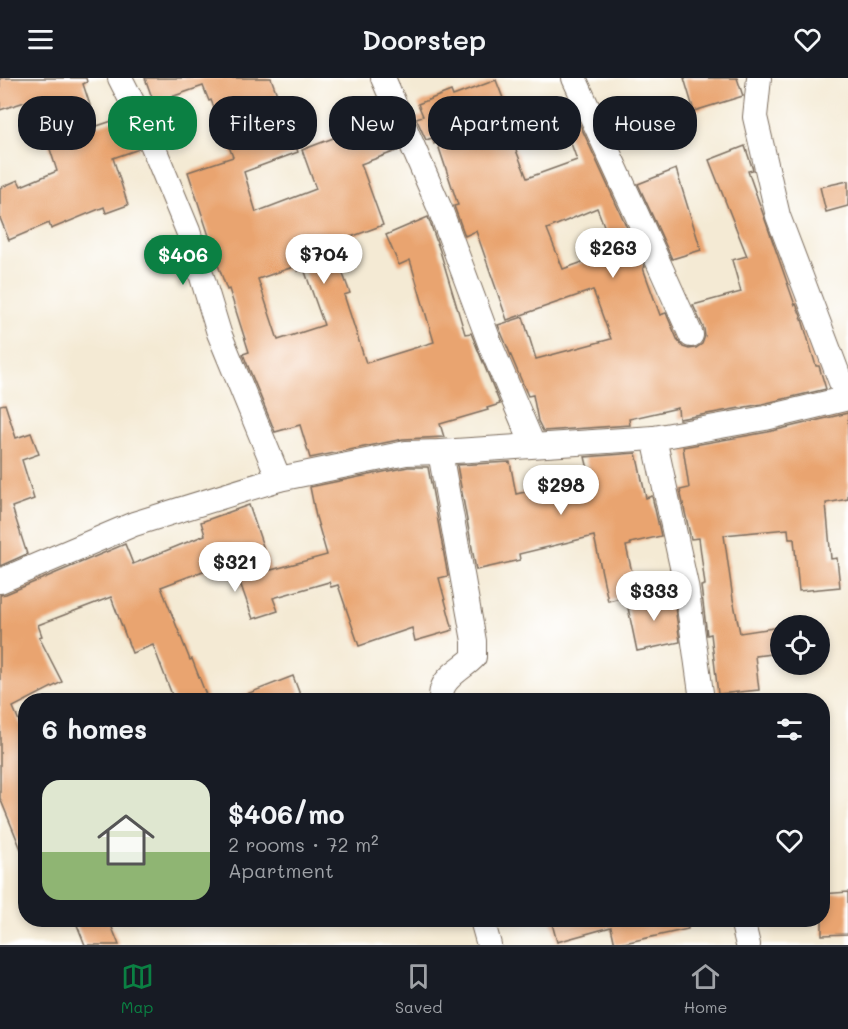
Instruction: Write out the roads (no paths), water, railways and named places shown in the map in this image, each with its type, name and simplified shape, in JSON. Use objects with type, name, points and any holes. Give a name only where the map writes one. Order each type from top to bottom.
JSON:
[{"type":"street","points":[[120,78],[145,127],[188,231],[219,333],[279,479]]},
{"type":"street","points":[[384,78],[440,210],[492,349],[533,445]]},
{"type":"street","points":[[574,78],[691,335]]},
{"type":"street","points":[[0,581],[134,524],[279,479],[406,453],[654,438],[765,418],[847,398],[778,216],[755,117],[759,78]]},
{"type":"street","points":[[654,438],[686,585],[701,693]]},
{"type":"street","points":[[440,452],[474,641],[474,657],[449,678],[442,693]]},
{"type":"street","points":[[484,927],[489,945]]},
{"type":"street","points":[[744,927],[748,945]]}]
